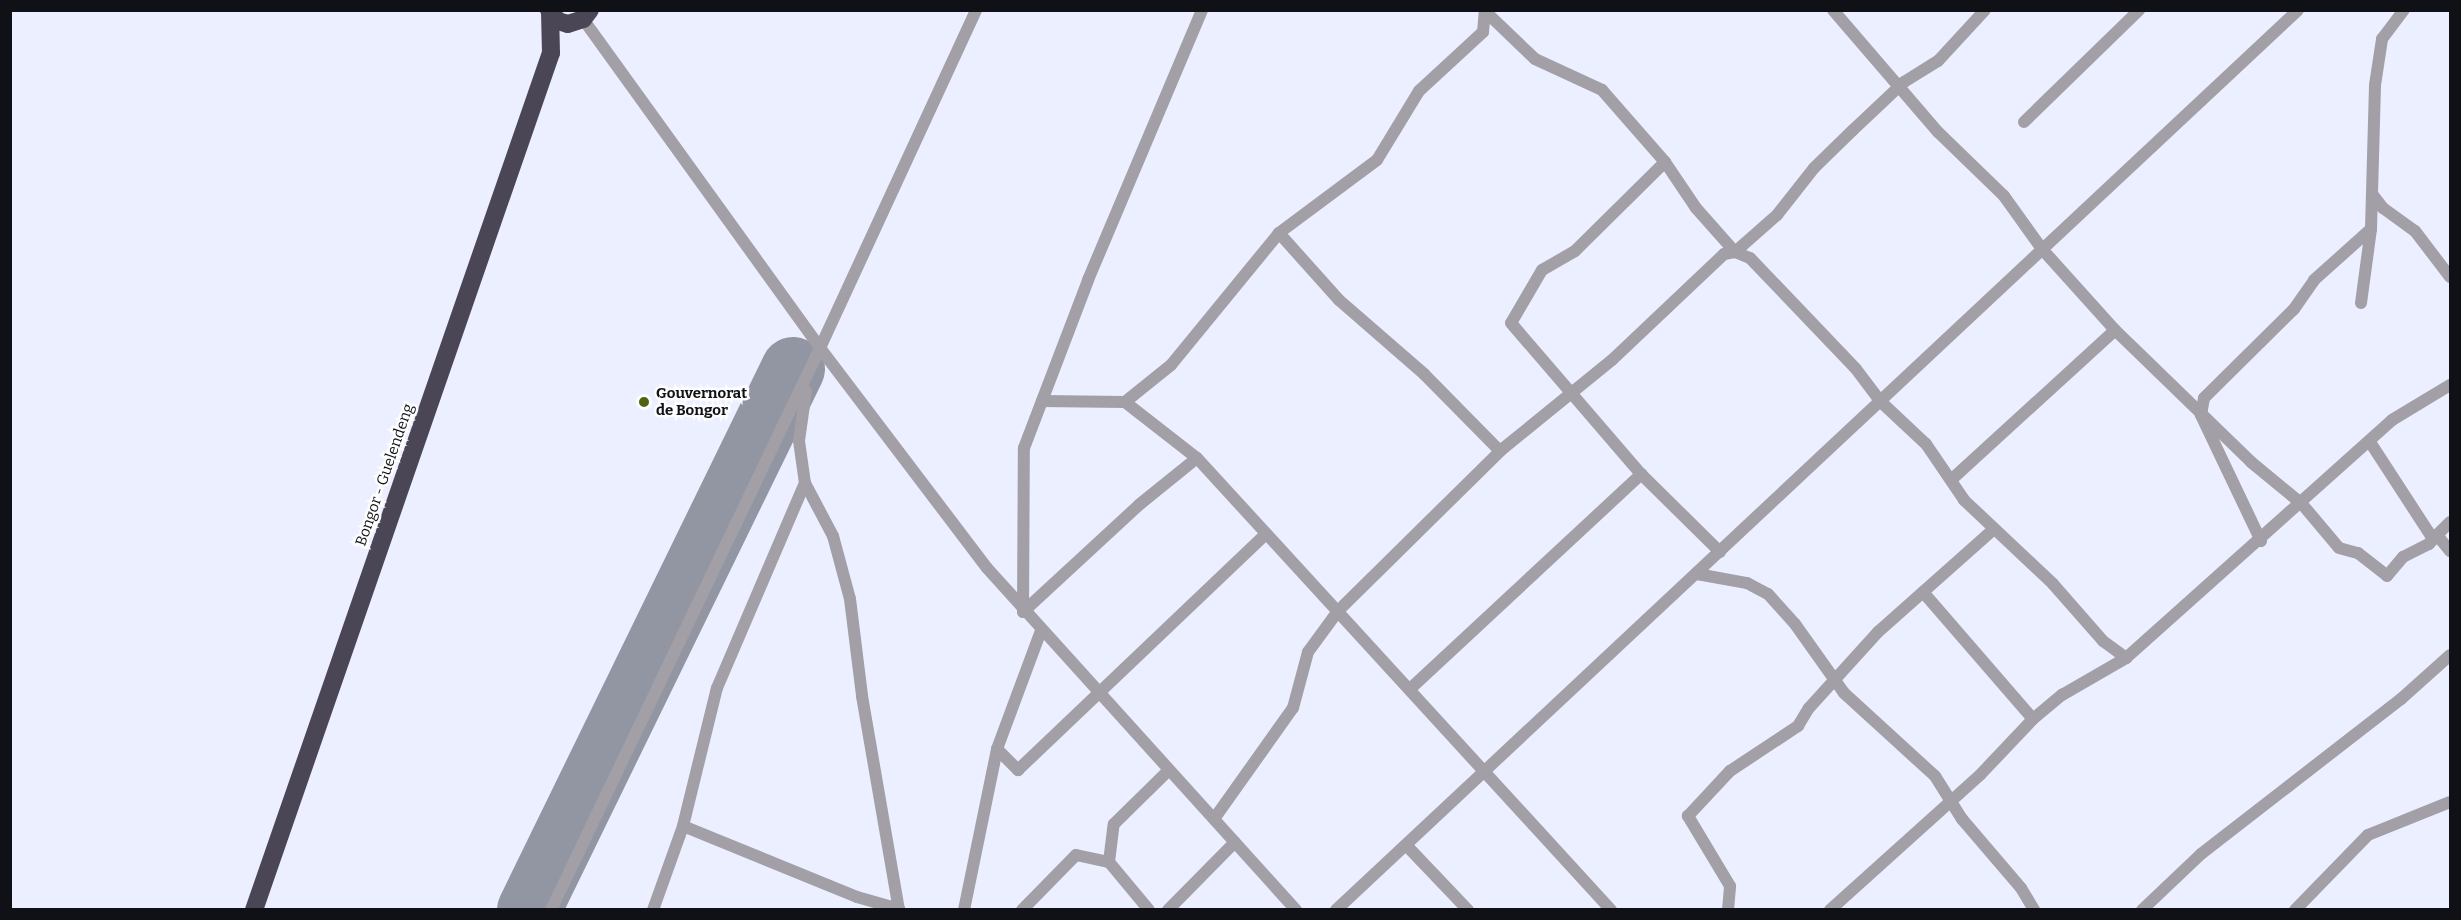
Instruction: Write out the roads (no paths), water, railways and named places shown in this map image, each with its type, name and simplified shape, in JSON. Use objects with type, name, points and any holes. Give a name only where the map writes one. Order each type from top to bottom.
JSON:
[{"type":"highway","points":[[550,12],[558,21],[582,18]]},
{"type":"highway","name":"Bongor - Guelendeng","points":[[254,909],[551,53],[550,12]]},
{"type":"highway","name":"Bongor - Guelendeng","points":[[551,53],[582,18]]},
{"type":"street","points":[[551,909],[820,348],[976,10]]},
{"type":"street","points":[[1023,612],[1024,448],[1088,280],[1202,10]]},
{"type":"street","points":[[1833,10],[1946,140],[2004,196],[2042,249],[2115,330],[2201,415],[2302,504],[2340,548],[2358,553],[2387,576],[2403,557],[2435,537],[2451,522]]},
{"type":"street","points":[[1214,819],[1293,708],[1308,651],[1338,611],[1500,451],[1573,393],[1724,254],[1735,252],[1777,215],[1814,168],[1901,86],[1938,61],[1985,10]]},
{"type":"street","points":[[2024,122],[2139,10]]},
{"type":"street","points":[[1336,909],[1487,771],[2298,10]]},
{"type":"street","points":[[2361,303],[2371,229],[2375,85],[2382,39],[2404,10]]},
{"type":"street","points":[[1125,402],[1171,365],[1279,232],[1377,160],[1419,91],[1483,32],[1486,12]]},
{"type":"street","points":[[1486,12],[1534,59],[1602,90],[1665,162],[1696,208],[1735,252],[1750,258],[1856,369],[1880,401],[1926,444],[1951,480],[1994,529],[2053,584],[2103,641],[2126,658]]},
{"type":"street","points":[[582,18],[820,348],[1023,612],[1296,909]]},
{"type":"street","points":[[1665,162],[1575,251],[1542,270],[1513,314],[1511,323],[1641,474],[1720,552]]},
{"type":"street","points":[[2372,194],[2383,208],[2415,231],[2451,277]]},
{"type":"street","points":[[2261,541],[2201,415],[2204,399],[2294,309],[2314,280],[2371,229]]},
{"type":"street","points":[[1279,232],[1339,300],[1424,374],[1500,451]]},
{"type":"street","points":[[1951,480],[2115,330]]},
{"type":"street","points":[[683,826],[857,897],[899,909],[862,696],[850,599],[833,536],[805,483],[799,441],[803,400],[820,348]]},
{"type":"street","points":[[1830,909],[1952,799],[2062,695],[2126,658],[2261,541],[2392,420],[2451,385]]},
{"type":"street","points":[[1042,400],[1125,402],[1197,458],[1265,535],[1487,771],[1611,909]]},
{"type":"street","points":[[2370,442],[2435,537],[2451,551]]},
{"type":"street","points":[[1023,612],[1140,504],[1197,458]]},
{"type":"street","points":[[1410,689],[1641,474]]},
{"type":"street","points":[[653,909],[683,826],[717,688],[805,483]]},
{"type":"street","points":[[1728,909],[1730,886],[1688,816],[1730,771],[1798,726],[1834,679],[1878,632],[1994,529]]},
{"type":"street","points":[[997,749],[1017,770],[1265,535]]},
{"type":"street","points":[[1697,573],[1747,583],[1768,594],[1795,624],[1834,679],[1935,776],[1952,799],[1962,819],[2021,888],[2034,909]]},
{"type":"street","points":[[1923,592],[2034,719]]},
{"type":"street","points":[[964,909],[997,749],[1041,631]]},
{"type":"street","points":[[2142,909],[2201,854],[2401,699],[2451,655]]},
{"type":"street","points":[[1109,861],[1114,824],[1168,770]]},
{"type":"street","points":[[2295,909],[2368,835],[2451,802]]},
{"type":"street","points":[[1168,909],[1235,842]]},
{"type":"street","points":[[1406,845],[1468,909]]},
{"type":"street","points":[[1022,909],[1076,855],[1109,861],[1149,909]]},
{"type":"street","points":[[851,909],[857,897]]},
{"type":"place","name":"Gouvernorat de Bongor","points":[[644,402]]}]
